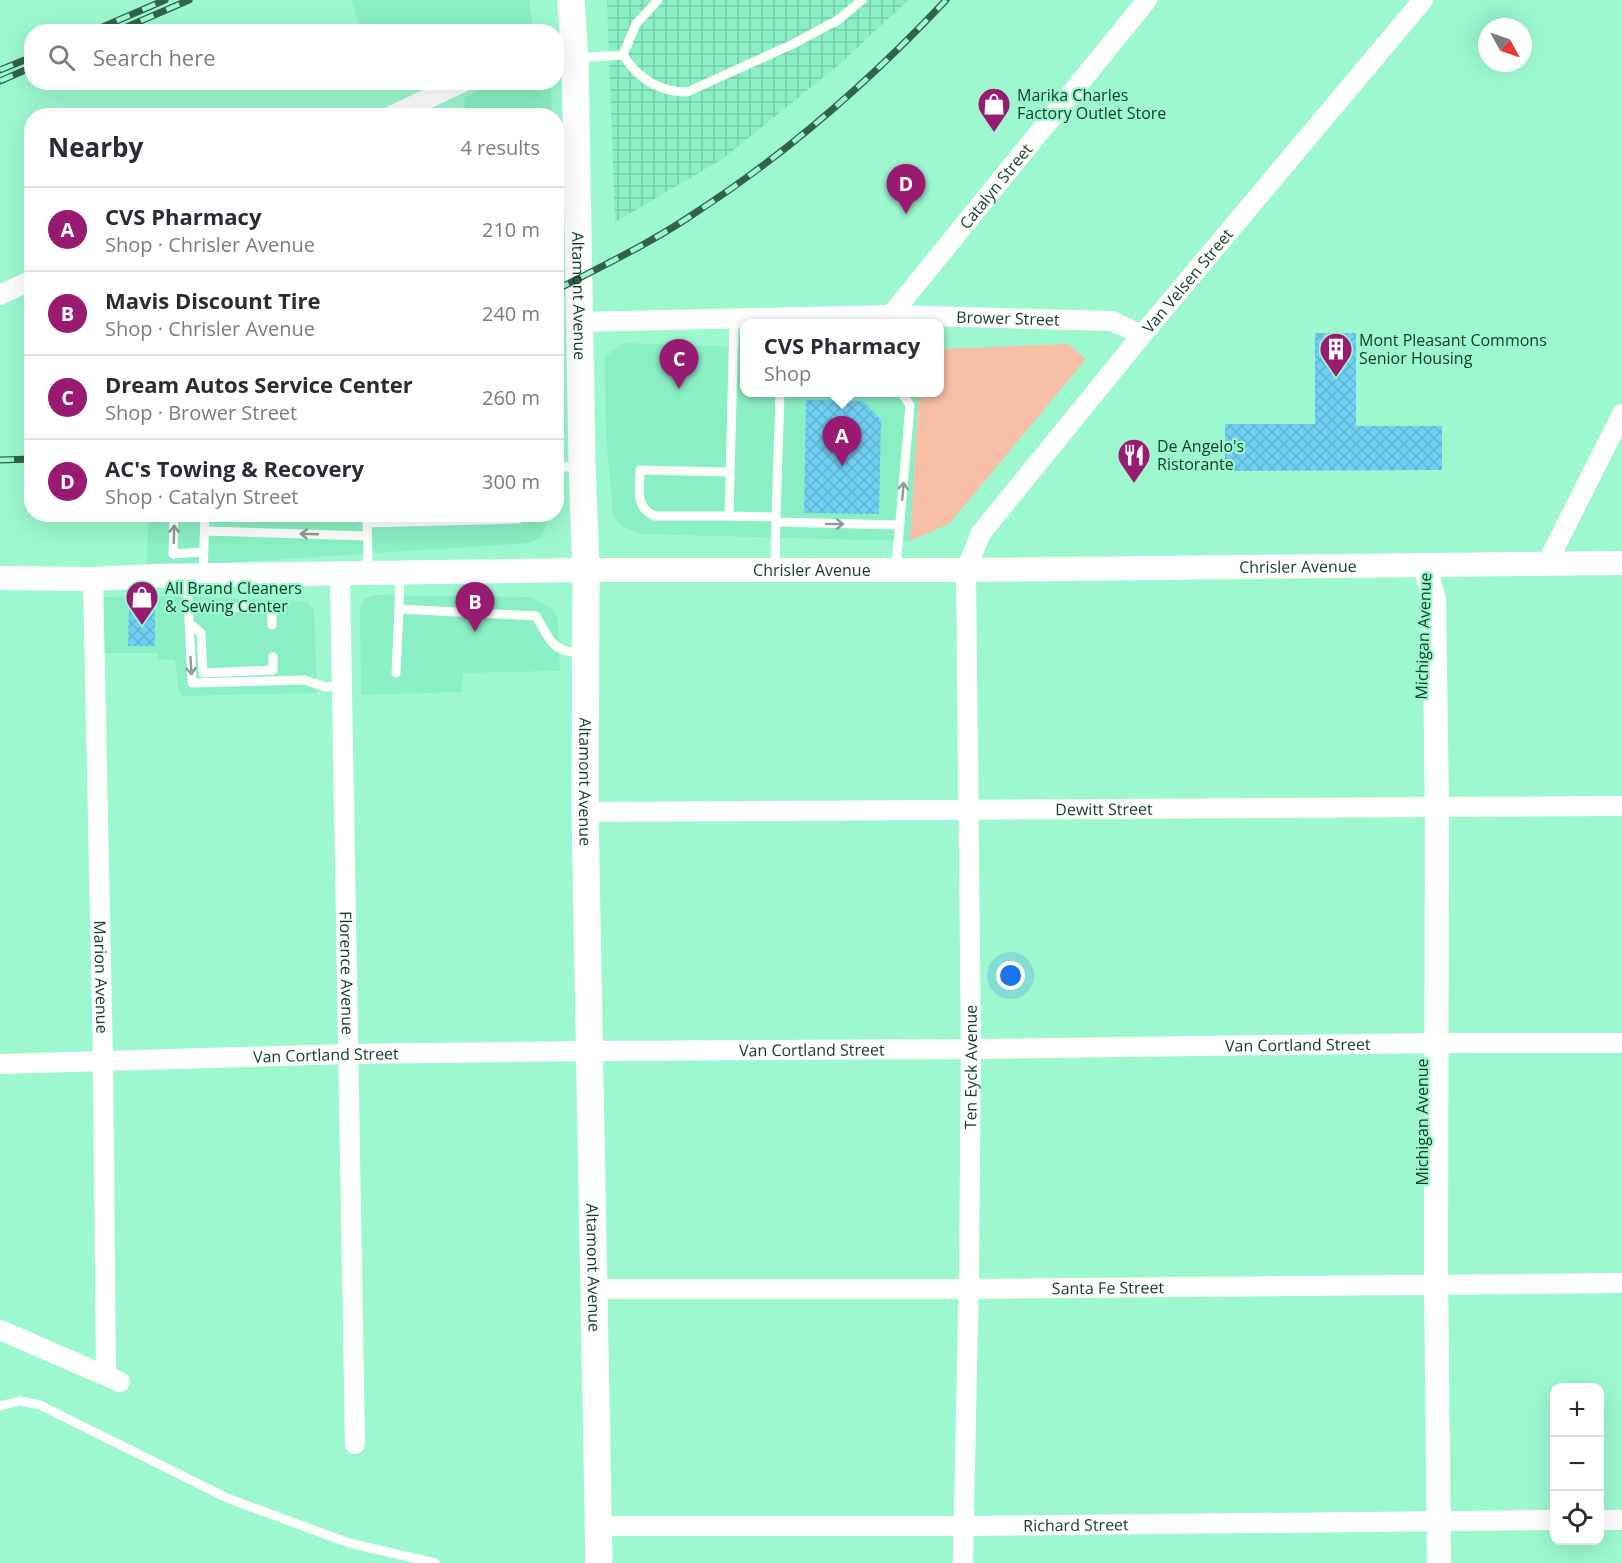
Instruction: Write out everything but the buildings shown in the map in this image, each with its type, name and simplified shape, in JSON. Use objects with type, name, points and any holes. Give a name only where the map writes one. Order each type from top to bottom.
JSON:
[{"type":"main road","name":"Altamont Avenue","points":[[571,0],[568,44],[567,176],[580,322],[569,466],[586,570],[585,812],[599,1563]]},
{"type":"street","name":"Catalyn Street","points":[[891,315],[1147,0]]},
{"type":"street","name":"Van Velsen Street","points":[[966,570],[981,533],[1142,335],[1423,0]]},
{"type":"street","points":[[408,108],[446,90]]},
{"type":"street","points":[[0,295],[24,284]]},
{"type":"street","name":"Brower Street","points":[[580,322],[891,315],[1112,321],[1142,335]]},
{"type":"street","points":[[1547,563],[1622,414]]},
{"type":"street","name":"Chrisler Avenue","points":[[0,579],[93,579],[198,568],[340,574],[586,570],[966,570],[1622,563]]},
{"type":"street","name":"Michigan Avenue","points":[[1425,565],[1422,600],[1429,808],[1432,1521],[1439,1563]]},
{"type":"street","name":"Ten Eyck Avenue","points":[[963,1563],[971,1049],[966,570]]},
{"type":"street","name":"Florence Avenue","points":[[340,574],[355,1444]]},
{"type":"street","name":"Marion Avenue","points":[[0,1330],[113,1379],[103,1062],[93,579]]},
{"type":"street","name":"Dewitt Street","points":[[585,812],[1622,806]]},
{"type":"street","name":"Van Cortland Street","points":[[0,1064],[347,1054],[1622,1043]]},
{"type":"street","name":"Santa Fe Street","points":[[594,1289],[968,1289],[1622,1283]]},
{"type":"street","name":"Richard Street","points":[[598,1526],[964,1527],[1550,1520]]},
{"type":"street","points":[[1604,1520],[1622,1520]]},
{"type":"street","name":"Michigan Avenue","points":[[1425,1563],[1432,1521]]},
{"type":"lane","points":[[623,55],[636,24],[658,0]]},
{"type":"lane","points":[[568,44],[623,55],[632,68],[660,88],[670,92],[687,92],[829,25],[862,0]]},
{"type":"lane","points":[[729,516],[734,318]]},
{"type":"lane","points":[[733,372],[740,373]]},
{"type":"lane","points":[[774,570],[780,397]]},
{"type":"lane","points":[[896,570],[910,405],[904,397]]},
{"type":"lane","points":[[730,472],[640,470],[639,501],[646,512],[654,516],[729,516],[900,525]]},
{"type":"lane","points":[[174,522],[173,554],[198,568]]},
{"type":"lane","points":[[205,522],[198,568],[188,608],[192,683],[305,680],[326,687],[342,686]]},
{"type":"lane","points":[[366,573],[367,523],[405,522]]},
{"type":"lane","points":[[205,531],[367,536]]},
{"type":"lane","points":[[396,673],[400,573]]},
{"type":"lane","points":[[188,608],[272,607],[272,625]]},
{"type":"lane","points":[[399,609],[536,616],[552,644],[568,653],[585,653]]},
{"type":"lane","points":[[189,623],[201,633],[203,673],[273,670],[273,657]]},
{"type":"lane","points":[[0,1406],[20,1401],[40,1405],[227,1498],[349,1543],[435,1563]]},
{"type":"shaded area","points":[[351,0],[529,0],[532,24],[359,24]]},
{"type":"shaded area","points":[[607,0],[908,0],[841,63],[721,160],[615,222]]},
{"type":"shaded area","points":[[479,90],[551,90],[552,108],[465,108],[464,97]]},
{"type":"shaded area","points":[[623,343],[740,347],[740,397],[919,397],[910,541],[640,534],[622,526],[613,516],[606,434],[605,357]]},
{"type":"shaded area","points":[[1068,344],[1086,359],[949,524],[910,541],[919,397],[944,397],[944,349]]},
{"type":"shaded area","points":[[148,522],[547,522],[541,537],[529,543],[147,568]]},
{"type":"shaded area","points":[[375,595],[529,597],[554,611],[558,619],[560,671],[463,673],[461,692],[361,695],[360,607],[364,599]]},
{"type":"shaded area","points":[[158,596],[308,601],[314,611],[317,693],[183,696],[178,688],[175,660],[157,659],[158,653],[102,653],[102,597]]},
{"type":"railway","points":[[110,24],[165,0]]},
{"type":"railway","points":[[134,24],[189,0]]},
{"type":"railway","points":[[564,286],[659,236],[760,167],[857,88],[946,0]]},
{"type":"railway","points":[[0,70],[24,60]]},
{"type":"railway","points":[[0,81],[24,70]]},
{"type":"railway","points":[[0,460],[24,459]]},
{"type":"place","name":"Marika Charles Factory Outlet Store","points":[[994,133]]},
{"type":"place","name":"AC's Towing & Recovery","points":[[906,214]]},
{"type":"place","name":"Mont Pleasant Commons Senior Housing","points":[[1336,378]]},
{"type":"place","name":"Dream Autos Service Center","points":[[679,389]]},
{"type":"place","name":"CVS Pharmacy","points":[[842,466]]},
{"type":"place","name":"De Angelo's Ristorante","points":[[1134,484]]},
{"type":"place","name":"All Brand Cleaners & Sewing Center","points":[[142,626]]},
{"type":"place","name":"Mavis Discount Tire","points":[[475,632]]}]
